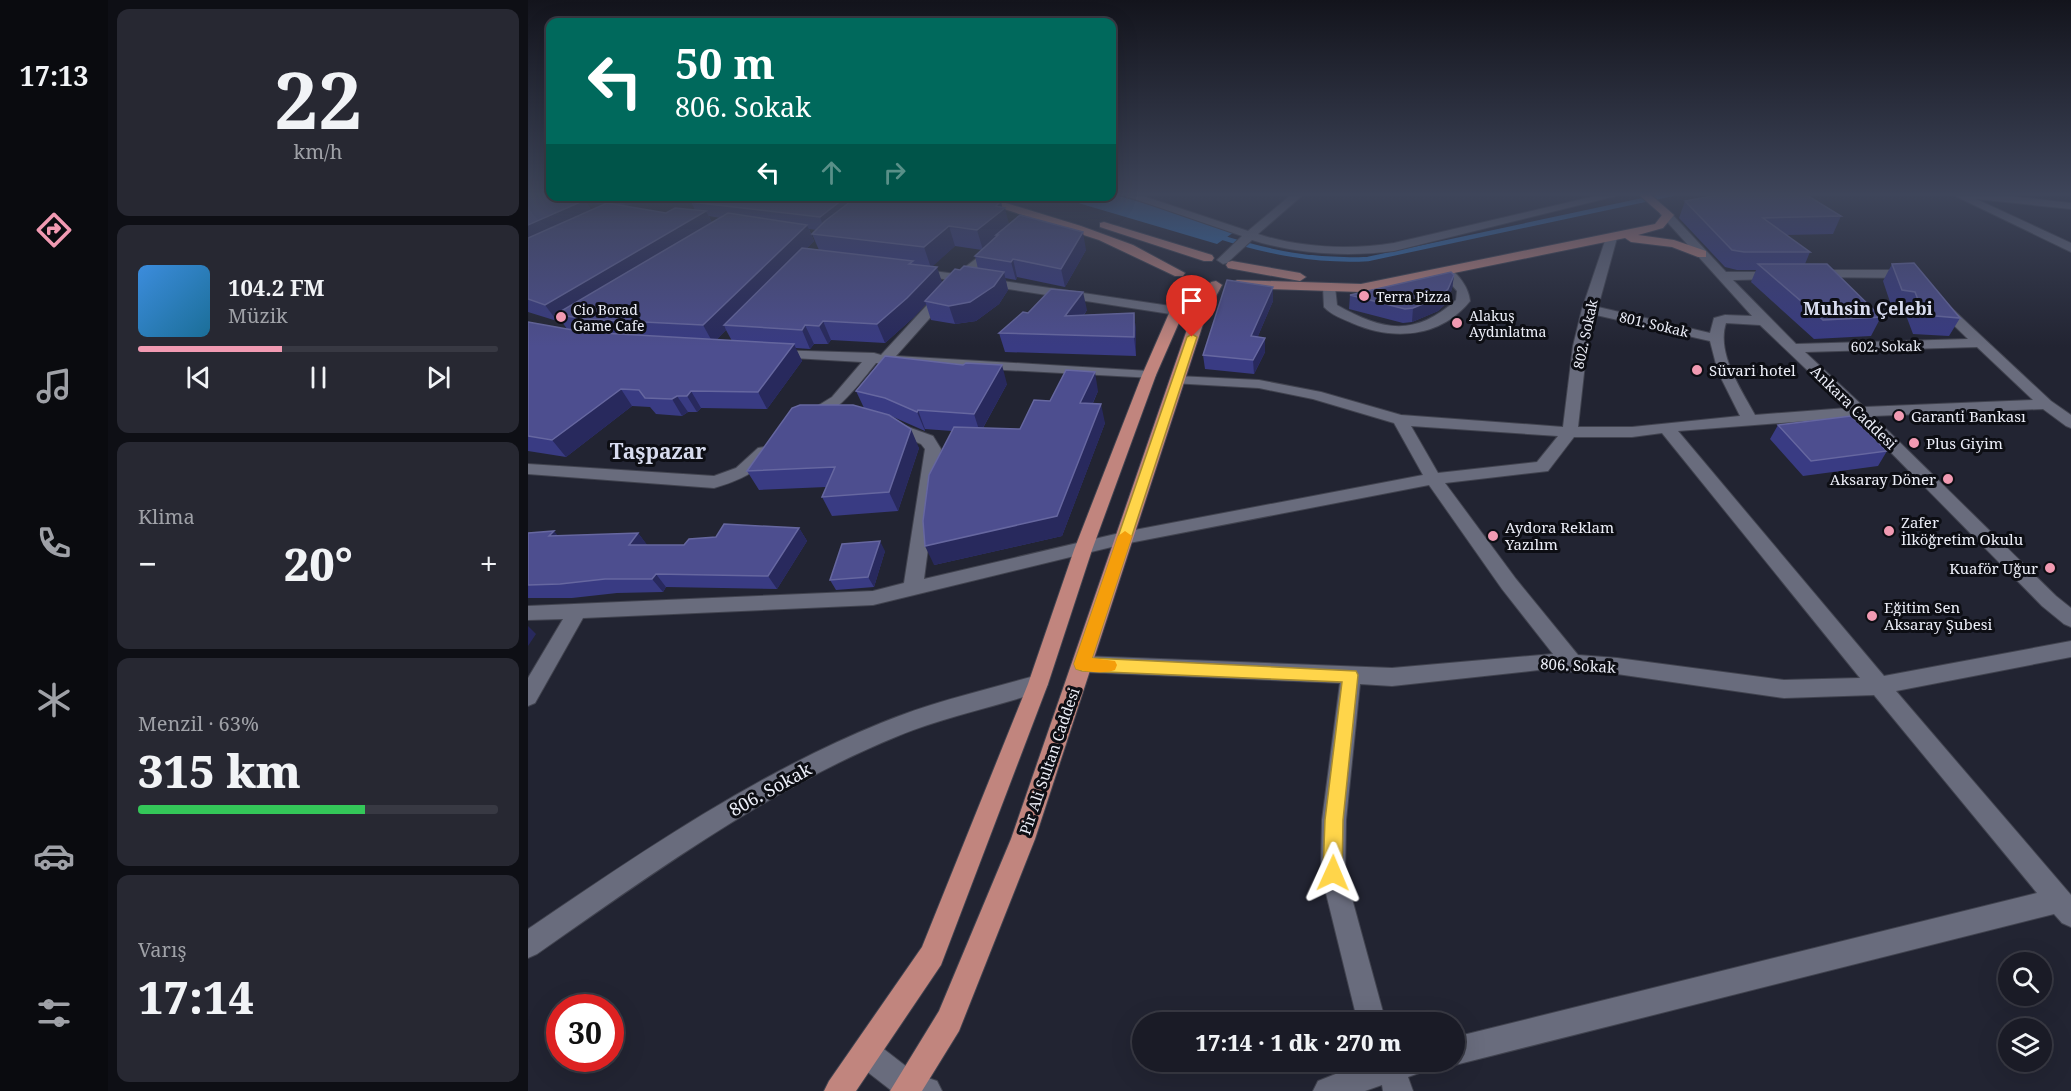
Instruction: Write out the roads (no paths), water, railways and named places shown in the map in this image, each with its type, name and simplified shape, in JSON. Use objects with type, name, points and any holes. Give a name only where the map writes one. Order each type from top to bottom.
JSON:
[{"type":"main road","points":[[1125,245],[1199,285],[1361,288],[1575,245]]},
{"type":"main road","points":[[1167,245],[1208,258],[1229,259],[1300,277],[1332,279],[1373,276],[1522,245]]},
{"type":"main road","points":[[1677,245],[1702,254]]},
{"type":"main road","points":[[839,1091],[932,956],[1038,684],[1083,550],[1149,375],[1177,311],[1186,264],[1208,258]]},
{"type":"main road","name":"Pir Ali Sultan Caddesi","points":[[914,1089],[949,1021],[1023,839],[1199,315],[1219,284],[1233,275],[1234,270],[1229,259]]},
{"type":"street","points":[[843,415],[803,419],[837,400],[960,277],[998,245]]},
{"type":"street","points":[[1229,259],[1240,245]]},
{"type":"street","points":[[1292,245],[1359,252],[1403,245]]},
{"type":"street","name":"802. Sokak","points":[[1570,432],[1580,346],[1589,309],[1611,245]]},
{"type":"street","name":"Ankara Caddesi","points":[[1695,245],[1764,321],[1860,411],[2049,601],[2071,619]]},
{"type":"street","points":[[902,270],[1177,311]]},
{"type":"street","points":[[1329,287],[1331,307],[1349,318],[1403,333],[1431,326],[1453,312],[1463,301],[1463,291],[1446,271]]},
{"type":"street","points":[[1722,276],[1795,274],[1924,283],[1944,310],[2046,404],[2071,423]]},
{"type":"street","name":"801. Sokak","points":[[1589,309],[1719,339]]},
{"type":"street","points":[[1750,420],[1729,381],[1720,356],[1719,321],[1764,321]]},
{"type":"street","name":"602. Sokak","points":[[1792,348],[1979,343]]},
{"type":"street","points":[[762,352],[1149,375]]},
{"type":"street","points":[[1177,380],[1259,384],[1316,395],[1400,420],[1570,432],[1632,432],[1666,427],[1860,411],[2046,404]]},
{"type":"street","points":[[1400,420],[1433,479],[1509,584],[1572,663]]},
{"type":"street","points":[[877,422],[912,433],[927,440],[933,448],[913,588]]},
{"type":"street","points":[[1465,1049],[2065,907],[1879,687],[1666,427]]},
{"type":"street","points":[[528,613],[831,602],[873,598],[1083,550],[1124,538],[1433,479],[1542,467],[1570,432]]},
{"type":"street","points":[[528,469],[714,482],[732,478],[750,468],[773,440]]},
{"type":"street","points":[[528,697],[577,612]]},
{"type":"street","name":"806. Sokak","points":[[1082,664],[1392,677],[1539,662],[1572,663],[1617,666],[1784,689],[1879,687],[2071,649]]},
{"type":"street","points":[[1351,675],[1334,820],[1333,873],[1369,1012]]},
{"type":"street","name":"806. Sokak","points":[[528,945],[668,848],[771,786],[871,737],[944,710],[1038,684]]},
{"type":"street","points":[[866,1053],[914,1089]]},
{"type":"street","points":[[1328,1091],[1388,1072]]},
{"type":"waterway","points":[[1247,245],[1291,255],[1348,260],[1368,259],[1434,245]]},
{"type":"place","name":"Terra Pizza","points":[[1364,296]]},
{"type":"place","name":"Cio Borad Game Cafe","points":[[561,317]]},
{"type":"place","name":"Alakuş Aydınlatma","points":[[1457,323]]},
{"type":"place","name":"Süvari hotel","points":[[1697,370]]},
{"type":"place","name":"Garanti Bankası","points":[[1899,416]]},
{"type":"place","name":"Plus Giyim","points":[[1914,443]]},
{"type":"place","name":"Aksaray Döner","points":[[1948,479]]},
{"type":"place","name":"Zafer İlköğretim Okulu","points":[[1889,531]]},
{"type":"place","name":"Aydora Reklam Yazılım","points":[[1493,536]]},
{"type":"place","name":"Kuaför Uğur","points":[[2050,568]]},
{"type":"place","name":"Eğitim Sen Aksaray Şubesi","points":[[1872,616]]},
{"type":"district","name":"Muhsin Çelebi","points":[[1868,308]]},
{"type":"district","name":"Taşpazar","points":[[658,451]]}]
